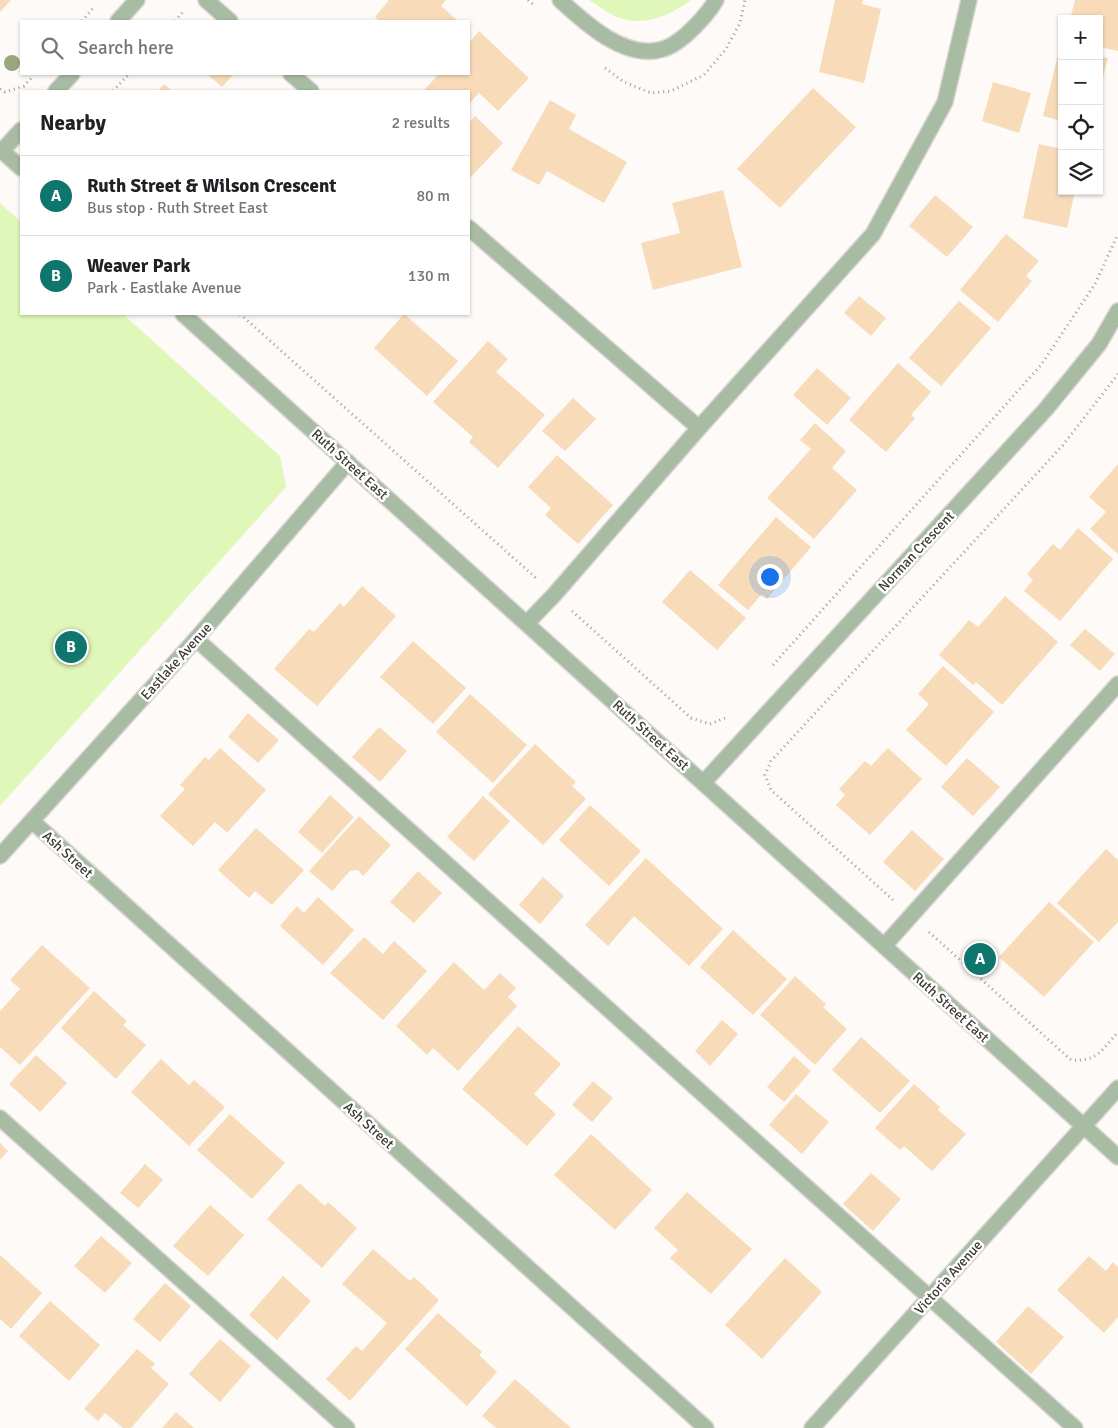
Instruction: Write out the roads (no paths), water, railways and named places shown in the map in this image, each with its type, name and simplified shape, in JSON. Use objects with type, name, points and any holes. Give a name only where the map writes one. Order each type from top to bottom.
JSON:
[{"type":"street","points":[[119,20],[137,0]]},
{"type":"street","points":[[206,0],[229,20]]},
{"type":"street","points":[[560,0],[590,27],[612,41],[634,49],[650,51],[664,49],[680,40],[699,23],[716,0]]},
{"type":"street","points":[[527,623],[554,595],[699,428],[873,234],[945,102],[969,0]]},
{"type":"street","points":[[57,90],[71,75]]},
{"type":"street","points":[[292,75],[310,90]]},
{"type":"street","points":[[20,131],[1,150],[20,167]]},
{"type":"street","points":[[470,229],[699,428]]},
{"type":"street","name":"Norman Crescent","points":[[704,782],[1046,409],[1099,344],[1118,312]]},
{"type":"street","name":"Ruth Street East","points":[[184,315],[1118,1157]]},
{"type":"street","name":"Eastlake Avenue","points":[[0,856],[196,639],[348,462]]},
{"type":"street","points":[[196,639],[1075,1428]]},
{"type":"street","points":[[884,946],[1118,684]]},
{"type":"street","name":"Ash Street","points":[[32,821],[706,1428]]},
{"type":"street","name":"Victoria Avenue","points":[[812,1428],[1118,1088]]},
{"type":"street","points":[[0,1118],[347,1428]]},
{"type":"place","name":"Weaver Park","points":[[71,647]]},
{"type":"place","name":"Ruth Street & Wilson Crescent","points":[[980,959]]}]
